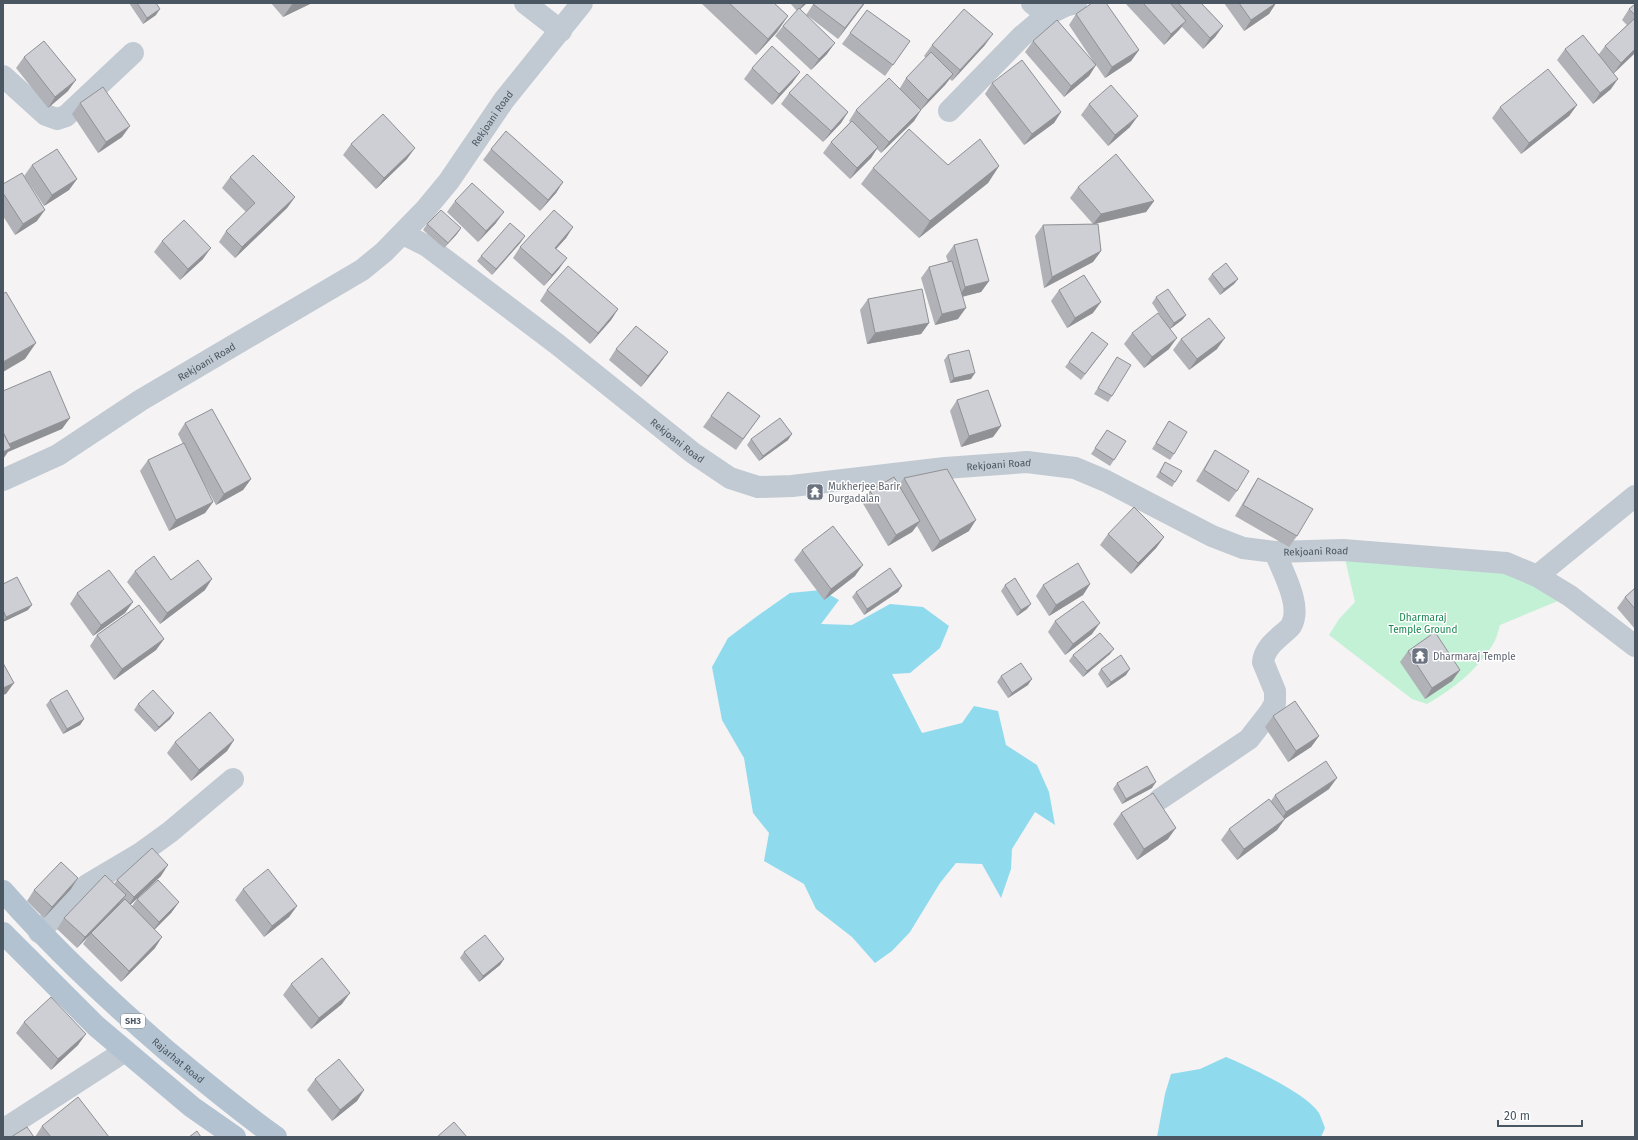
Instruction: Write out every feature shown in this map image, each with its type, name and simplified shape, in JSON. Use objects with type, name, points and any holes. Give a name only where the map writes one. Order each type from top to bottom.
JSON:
[{"type":"main road","name":"Rajarhat Road","points":[[3,891],[39,932],[90,983],[205,1084],[276,1137]]},
{"type":"main road","name":"SH3","points":[[3,933],[96,1026],[192,1107],[235,1137]]},
{"type":"street","points":[[525,3],[560,31]]},
{"type":"street","name":"Rekjoani Road","points":[[3,480],[58,455],[140,400],[362,270],[384,252],[425,210],[449,181],[504,100],[582,3]]},
{"type":"street","points":[[949,111],[1022,36],[1039,9],[1076,3]]},
{"type":"street","points":[[3,76],[46,115],[57,119],[66,116],[132,53]]},
{"type":"street","name":"Rekjoani Road","points":[[403,234],[427,246],[557,344],[693,453],[730,478],[758,487],[792,486],[945,468],[1026,462],[1075,468],[1106,481],[1212,536],[1243,548],[1275,552],[1343,550],[1506,563],[1537,576],[1570,596],[1635,646]]},
{"type":"street","points":[[1537,576],[1635,496]]},
{"type":"street","points":[[1160,799],[1249,739],[1270,712],[1275,703],[1274,691],[1263,662],[1263,658],[1269,646],[1291,626],[1295,613],[1293,597],[1275,552]]},
{"type":"street","points":[[39,932],[87,885],[140,853],[170,832],[233,779]]},
{"type":"street","points":[[3,1130],[125,1051]]},
{"type":"green space","name":"Dharmaraj Temple Ground","points":[[1343,550],[1506,563],[1570,596],[1500,625],[1493,644],[1479,664],[1445,693],[1427,704],[1412,699],[1329,635],[1339,619],[1355,602]]},
{"type":"water","points":[[821,590],[839,600],[821,624],[852,625],[890,604],[923,607],[949,626],[940,648],[910,673],[892,674],[922,733],[962,723],[974,706],[998,711],[1006,745],[1037,765],[1049,792],[1055,825],[1035,812],[1012,849],[1011,869],[1001,898],[982,864],[956,863],[940,883],[910,932],[892,951],[875,963],[852,937],[816,909],[804,884],[764,861],[769,833],[753,813],[744,758],[722,720],[712,667],[728,638],[756,617],[790,593]]},
{"type":"water","points":[[1226,1057],[1276,1081],[1290,1089],[1312,1106],[1319,1113],[1325,1128],[1321,1137],[1157,1137],[1165,1094],[1171,1074],[1200,1069]]},
{"type":"building","points":[[137,3],[156,3],[160,9],[147,18]]},
{"type":"building","points":[[729,3],[774,3],[788,16],[768,39]]},
{"type":"building","points":[[864,3],[845,28],[813,4]]},
{"type":"building","points":[[1092,3],[1106,3],[1139,50],[1112,67],[1076,14]]},
{"type":"building","points":[[1143,3],[1170,3],[1186,21],[1171,34]]},
{"type":"building","points":[[1178,3],[1201,3],[1223,26],[1210,38]]},
{"type":"building","points":[[1239,3],[1276,3],[1251,20]]},
{"type":"building","points":[[1635,4],[1635,15],[1629,9]]},
{"type":"building","points":[[799,8],[835,43],[819,59],[783,26]]},
{"type":"building","points":[[964,9],[993,34],[960,70],[932,45]]},
{"type":"building","points":[[867,10],[910,41],[893,65],[850,33]]},
{"type":"building","points":[[1634,19],[1635,49],[1621,63],[1605,46]]},
{"type":"building","points":[[1057,20],[1096,65],[1071,86],[1033,41]]},
{"type":"building","points":[[1583,35],[1618,79],[1600,93],[1565,49]]},
{"type":"building","points":[[44,41],[76,80],[55,97],[24,57]]},
{"type":"building","points":[[772,46],[800,72],[779,94],[752,68]]},
{"type":"building","points":[[931,52],[953,74],[928,100],[906,78]]},
{"type":"building","points":[[1022,60],[1061,112],[1032,134],[992,83]]},
{"type":"building","points":[[1548,69],[1577,105],[1529,143],[1500,107]]},
{"type":"building","points":[[807,74],[848,112],[831,131],[789,93]]},
{"type":"building","points":[[889,78],[921,110],[889,142],[856,110]]},
{"type":"building","points":[[1111,85],[1138,116],[1115,135],[1089,104]]},
{"type":"building","points":[[103,87],[130,126],[106,142],[80,103]]},
{"type":"building","points":[[383,114],[415,148],[384,178],[351,144]]},
{"type":"building","points":[[852,121],[878,147],[857,168],[831,142]]},
{"type":"building","points":[[909,129],[948,165],[980,139],[999,166],[930,221],[873,168]]},
{"type":"building","points":[[506,131],[563,182],[548,200],[491,149]]},
{"type":"building","points":[[57,149],[77,179],[52,195],[32,165]]},
{"type":"building","points":[[1116,154],[1154,201],[1101,214],[1078,187]]},
{"type":"building","points":[[253,155],[295,197],[242,247],[226,231],[255,203],[230,177]]},
{"type":"building","points":[[22,173],[45,210],[23,224],[3,193],[3,184]]},
{"type":"building","points":[[472,183],[504,212],[486,231],[455,201]]},
{"type":"building","points":[[441,210],[461,228],[448,243],[427,224]]},
{"type":"building","points":[[554,210],[573,227],[555,248],[567,258],[552,275],[520,247]]},
{"type":"building","points":[[184,220],[211,248],[188,269],[162,241]]},
{"type":"building","points":[[510,223],[525,236],[496,269],[481,256]]},
{"type":"building","points":[[1098,224],[1101,251],[1052,277],[1043,225]]},
{"type":"building","points":[[977,239],[989,281],[965,287],[954,245]]},
{"type":"building","points":[[952,261],[966,308],[942,314],[929,267]]},
{"type":"building","points":[[1226,263],[1238,279],[1224,289],[1212,274]]},
{"type":"building","points":[[568,266],[618,309],[598,333],[547,290]]},
{"type":"building","points":[[1084,275],[1101,302],[1075,318],[1059,290]]},
{"type":"building","points":[[922,289],[929,323],[875,333],[868,299]]},
{"type":"building","points":[[1168,289],[1186,315],[1174,323],[1156,297]]},
{"type":"building","points":[[6,292],[36,343],[3,362],[3,294]]},
{"type":"building","points":[[1158,313],[1177,338],[1152,357],[1132,333]]},
{"type":"building","points":[[1209,318],[1225,338],[1197,359],[1181,339]]},
{"type":"building","points":[[636,326],[668,352],[648,376],[616,349]]},
{"type":"building","points":[[1092,332],[1108,344],[1085,374],[1069,362]]},
{"type":"building","points":[[969,350],[975,373],[954,378],[948,355]]},
{"type":"building","points":[[1117,357],[1131,365],[1112,396],[1098,388]]},
{"type":"building","points":[[50,371],[70,418],[9,444],[3,432],[3,391]]},
{"type":"building","points":[[988,390],[1001,426],[969,436],[957,400]]},
{"type":"building","points":[[728,392],[760,416],[743,439],[711,416]]},
{"type":"building","points":[[212,409],[251,479],[224,494],[185,423]]},
{"type":"building","points":[[780,418],[792,434],[763,456],[751,439]]},
{"type":"building","points":[[1169,421],[1187,432],[1174,454],[1156,443]]},
{"type":"building","points":[[1107,430],[1126,441],[1114,460],[1095,448]]},
{"type":"building","points":[[3,433],[11,448],[3,452]]},
{"type":"building","points":[[184,443],[213,502],[176,520],[148,460]]},
{"type":"building","points":[[1215,450],[1249,471],[1237,491],[1204,470]]},
{"type":"building","points":[[1165,462],[1182,471],[1175,482],[1160,472]]},
{"type":"building","points":[[947,469],[976,520],[940,541],[904,478]]},
{"type":"building","points":[[894,477],[920,521],[896,535],[870,491]]},
{"type":"building","points":[[1258,478],[1313,509],[1297,536],[1243,505]]},
{"type":"building","points":[[1134,507],[1164,537],[1138,563],[1108,534]]},
{"type":"building","points":[[833,526],[863,565],[831,589],[802,550]]},
{"type":"building","points":[[154,556],[171,580],[198,560],[212,579],[167,613],[135,571]]},
{"type":"building","points":[[1078,563],[1090,584],[1056,605],[1043,585]]},
{"type":"building","points":[[890,568],[902,586],[867,609],[856,592]]},
{"type":"building","points":[[109,570],[133,602],[101,625],[77,593]]},
{"type":"building","points":[[17,577],[32,605],[6,617],[3,610],[3,584]]},
{"type":"building","points":[[1015,578],[1031,604],[1021,610],[1005,585]]},
{"type":"building","points":[[1635,588],[1635,609],[1625,597]]},
{"type":"building","points":[[1083,601],[1100,623],[1073,644],[1055,621]]},
{"type":"building","points":[[139,605],[164,639],[122,669],[97,635]]},
{"type":"building","points":[[1435,632],[1460,670],[1432,688],[1408,651]]},
{"type":"building","points":[[1100,633],[1114,649],[1087,671],[1073,655]]},
{"type":"building","points":[[1121,655],[1130,669],[1111,682],[1101,669]]},
{"type":"building","points":[[3,663],[14,683],[3,688]]},
{"type":"building","points":[[1021,663],[1032,679],[1012,693],[1001,676]]},
{"type":"building","points":[[67,690],[84,719],[67,729],[50,700]]},
{"type":"building","points":[[153,690],[174,713],[159,727],[138,704]]},
{"type":"building","points":[[1295,701],[1319,736],[1296,751],[1273,716]]},
{"type":"building","points":[[210,712],[234,740],[199,770],[175,742]]},
{"type":"building","points":[[1326,761],[1337,778],[1286,812],[1275,795]]},
{"type":"building","points":[[1147,766],[1156,782],[1126,799],[1117,783]]},
{"type":"building","points":[[1153,793],[1176,828],[1144,849],[1121,813]]},
{"type":"building","points":[[1269,799],[1285,819],[1244,849],[1229,829]]},
{"type":"building","points":[[152,848],[168,865],[134,897],[117,880]]},
{"type":"building","points":[[61,862],[78,878],[52,907],[34,890]]},
{"type":"building","points":[[268,869],[297,906],[272,926],[243,889]]},
{"type":"building","points":[[105,875],[126,895],[85,937],[64,918]]},
{"type":"building","points":[[158,880],[179,902],[159,922],[137,899]]},
{"type":"building","points":[[125,899],[162,937],[129,971],[91,933]]},
{"type":"building","points":[[485,935],[504,959],[483,976],[464,952]]},
{"type":"building","points":[[322,958],[350,993],[319,1018],[291,984]]},
{"type":"building","points":[[51,997],[86,1034],[58,1059],[24,1022]]},
{"type":"building","points":[[339,1059],[364,1090],[340,1110],[315,1079]]},
{"type":"building","points":[[78,1097],[109,1137],[51,1137],[42,1126]]},
{"type":"building","points":[[454,1122],[467,1137],[437,1137]]},
{"type":"building","points":[[27,1127],[34,1137],[11,1137]]},
{"type":"building","points":[[197,1131],[201,1137],[189,1137]]},
{"type":"place","name":"Mukherjee Barir Durgadalan","points":[[815,492]]},
{"type":"place","name":"Dharmaraj Temple","points":[[1420,656]]}]
